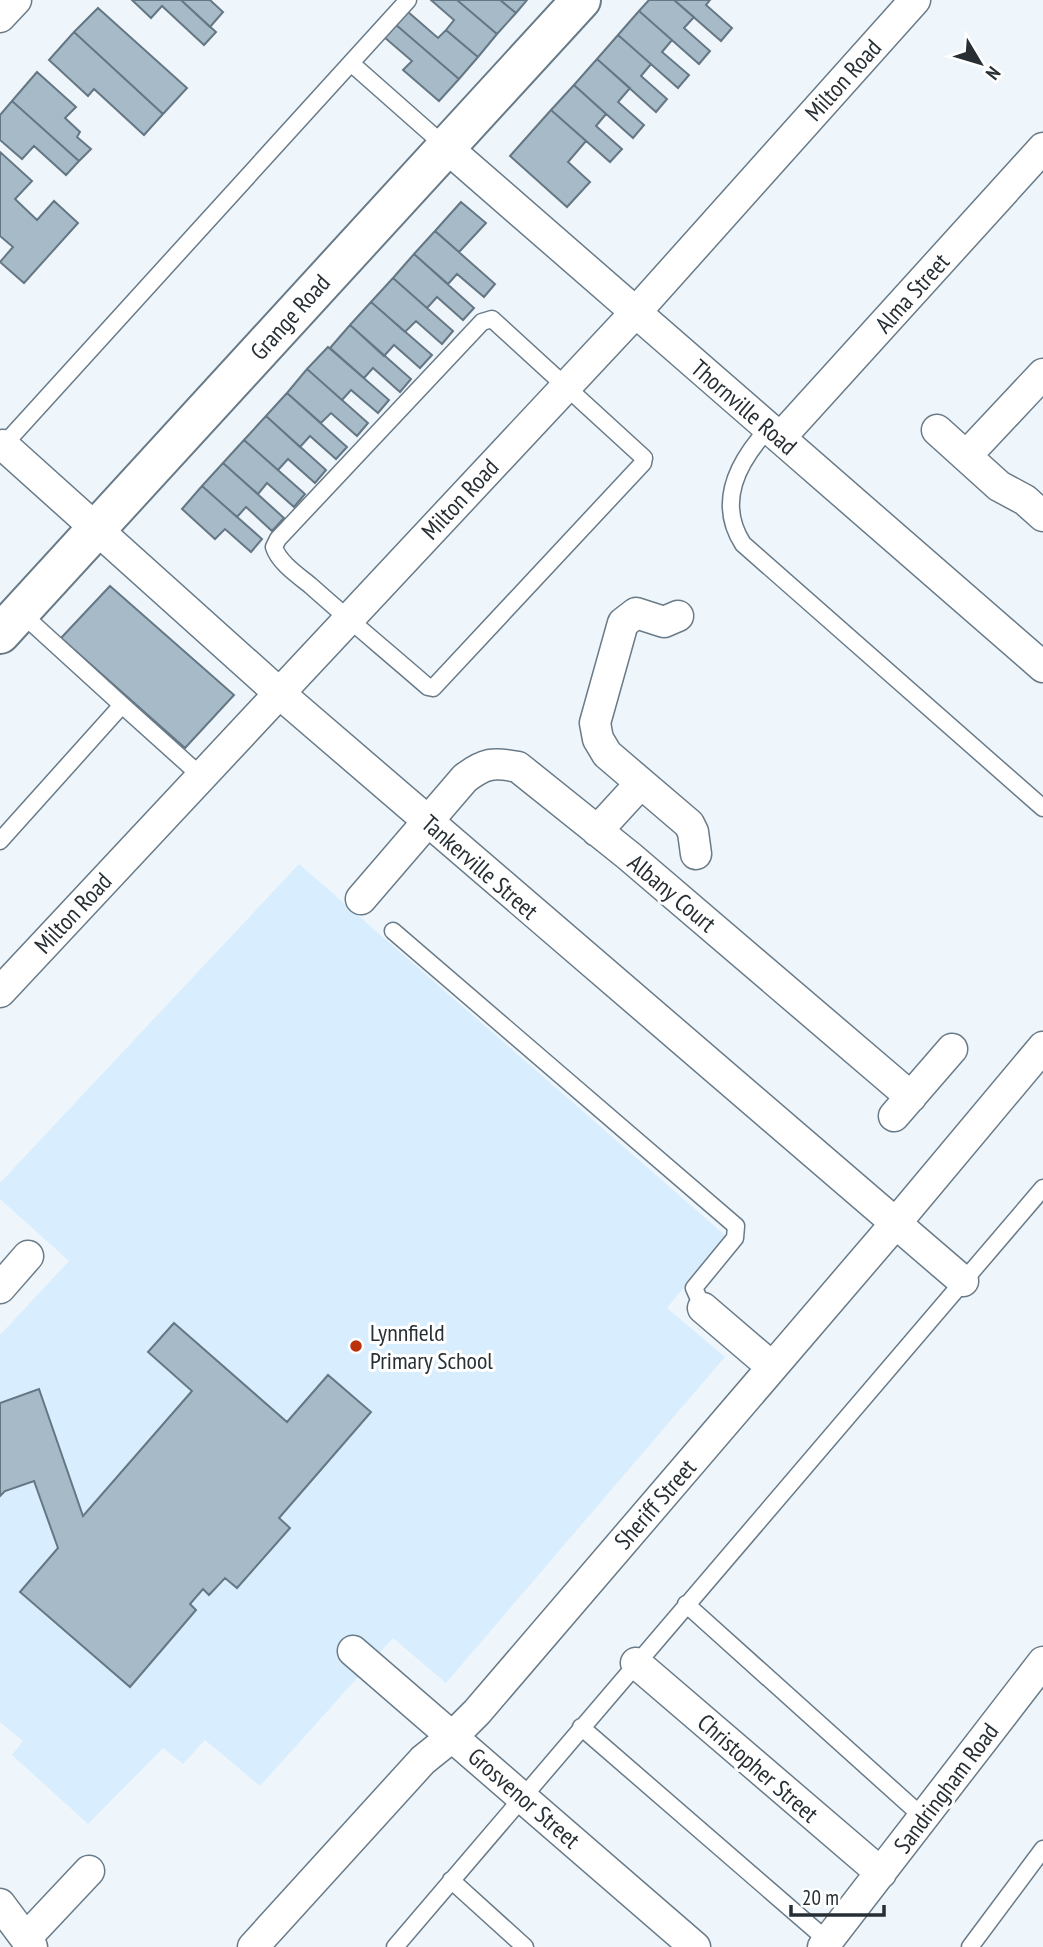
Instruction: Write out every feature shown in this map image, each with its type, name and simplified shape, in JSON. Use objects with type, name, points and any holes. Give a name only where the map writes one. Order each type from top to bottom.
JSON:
[{"type":"street","points":[[0,17],[16,0]]},
{"type":"street","name":"Grange Road","points":[[10,623],[581,0]]},
{"type":"street","name":"Milton Road","points":[[0,992],[635,313],[915,0]]},
{"type":"street","name":"Thornville Road","points":[[446,147],[1043,667]]},
{"type":"street","name":"Alma Street","points":[[774,433],[1043,148]]},
{"type":"street","points":[[967,455],[1043,374]]},
{"type":"street","points":[[937,430],[999,486],[1025,500],[1043,516]]},
{"type":"street","name":"Tankerville Street","points":[[2,447],[279,693],[963,1281]]},
{"type":"street","points":[[678,616],[663,622],[636,613],[623,623],[594,723],[598,739],[607,754],[689,824],[696,854]]},
{"type":"street","name":"Albany Court","points":[[427,821],[465,778],[482,766],[499,763],[518,767],[597,831],[902,1107],[951,1049]]},
{"type":"street","points":[[597,831],[641,783]]},
{"type":"street","points":[[361,899],[427,821]]},
{"type":"street","name":"Sheriff Street","points":[[253,1947],[423,1760],[477,1712],[1043,1047]]},
{"type":"street","points":[[0,1288],[29,1256]]},
{"type":"street","points":[[704,1308],[772,1367]]},
{"type":"street","name":"Grosvenor Street","points":[[353,1651],[695,1947]]},
{"type":"street","name":"Sandringham Road","points":[[825,1944],[1043,1662]]},
{"type":"street","name":"Christopher Street","points":[[636,1663],[881,1873]]},
{"type":"street","points":[[0,1904],[29,1942],[89,1871]]},
{"type":"lane","points":[[2,447],[408,0]]},
{"type":"lane","points":[[352,64],[446,147]]},
{"type":"lane","points":[[492,319],[565,386],[642,454],[643,463],[438,686],[428,687],[276,554],[274,547],[278,539],[482,322],[492,319]]},
{"type":"lane","points":[[774,433],[747,452],[734,480],[731,506],[734,531],[743,544],[1043,808]]},
{"type":"lane","points":[[10,623],[122,705],[201,776]]},
{"type":"lane","points":[[0,841],[122,705]]},
{"type":"lane","points":[[393,931],[736,1226],[735,1238],[694,1287],[704,1308]]},
{"type":"lane","points":[[395,1947],[1043,1188]]},
{"type":"lane","points":[[687,1604],[924,1818]]},
{"type":"lane","points":[[581,1727],[825,1944]]},
{"type":"lane","points":[[970,1947],[1043,1849]]},
{"type":"lane","points":[[451,1880],[525,1947]]},
{"type":"shaded area","name":"Lynnfield Primary School","points":[[299,864],[726,1236],[667,1308],[725,1357],[446,1683],[393,1638],[260,1786],[205,1740],[183,1764],[163,1748],[88,1824],[12,1755],[23,1741],[0,1722],[0,1335],[69,1261],[0,1199],[0,1183]]},
{"type":"building","points":[[132,0],[181,0],[216,32],[204,45],[162,6],[151,18]]},
{"type":"building","points":[[181,0],[210,0],[223,12],[210,27]]},
{"type":"building","points":[[431,0],[457,0],[497,34],[478,57],[446,30],[454,20]]},
{"type":"building","points":[[457,0],[500,0],[516,13],[497,34]]},
{"type":"building","points":[[500,0],[527,0],[516,13]]},
{"type":"building","points":[[649,0],[674,0],[694,17],[684,28],[710,51],[699,64],[639,11]]},
{"type":"building","points":[[674,0],[710,0],[706,5],[732,28],[721,41]]},
{"type":"building","points":[[98,8],[187,88],[163,114],[74,32]]},
{"type":"building","points":[[407,11],[438,38],[446,30],[478,57],[459,79],[395,24]]},
{"type":"building","points":[[639,11],[672,40],[662,52],[689,75],[678,88],[618,35]]},
{"type":"building","points":[[395,24],[459,79],[439,101],[403,70],[412,61],[384,37]]},
{"type":"building","points":[[74,32],[163,114],[144,135],[94,89],[88,96],[49,60]]},
{"type":"building","points":[[618,35],[651,64],[641,76],[667,99],[656,112],[597,59]]},
{"type":"building","points":[[597,59],[630,88],[618,102],[644,125],[633,138],[574,85]]},
{"type":"building","points":[[37,72],[76,107],[65,118],[80,132],[77,137],[91,149],[79,161],[12,101]]},
{"type":"building","points":[[574,85],[606,114],[596,126],[622,149],[610,162],[551,110]]},
{"type":"building","points":[[12,101],[79,161],[66,175],[34,146],[22,159],[0,140],[0,115]]},
{"type":"building","points":[[551,110],[586,141],[568,162],[590,182],[567,207],[510,156]]},
{"type":"building","points":[[0,152],[32,181],[15,199],[37,220],[54,201],[78,223],[24,283],[0,262],[13,247],[0,236]]},
{"type":"building","points":[[461,202],[486,223],[459,252],[435,231]]},
{"type":"building","points":[[435,231],[495,284],[484,297],[457,274],[448,284],[414,254]]},
{"type":"building","points":[[414,254],[474,308],[463,320],[437,297],[427,308],[393,278]]},
{"type":"building","points":[[393,278],[453,331],[442,344],[416,321],[405,332],[371,302]]},
{"type":"building","points":[[371,302],[432,355],[420,368],[394,345],[384,356],[350,325]]},
{"type":"building","points":[[350,325],[411,379],[400,392],[373,368],[364,378],[330,348]]},
{"type":"building","points":[[328,347],[389,400],[378,413],[351,390],[342,400],[307,369]]},
{"type":"building","points":[[307,369],[368,423],[357,436],[331,413],[321,423],[287,393]]},
{"type":"building","points":[[287,393],[347,447],[336,459],[310,436],[300,447],[266,416]]},
{"type":"building","points":[[266,416],[326,470],[315,483],[288,459],[278,470],[244,440]]},
{"type":"building","points":[[244,440],[305,494],[294,507],[267,483],[258,494],[223,463]]},
{"type":"building","points":[[223,463],[284,518],[272,531],[246,507],[237,517],[202,486]]},
{"type":"building","points":[[202,486],[262,539],[251,552],[225,529],[215,539],[182,509]]},
{"type":"building","points":[[110,586],[234,695],[185,748],[61,638]]},
{"type":"building","points":[[174,1323],[287,1422],[328,1375],[371,1412],[279,1518],[290,1528],[237,1588],[225,1578],[209,1595],[203,1589],[190,1604],[196,1610],[130,1687],[20,1592],[58,1548],[34,1481],[5,1491],[0,1496],[0,1403],[39,1389],[83,1516],[192,1391],[148,1352]]},
{"type":"place","name":"Lynnfield Primary School","points":[[356,1346]]}]
